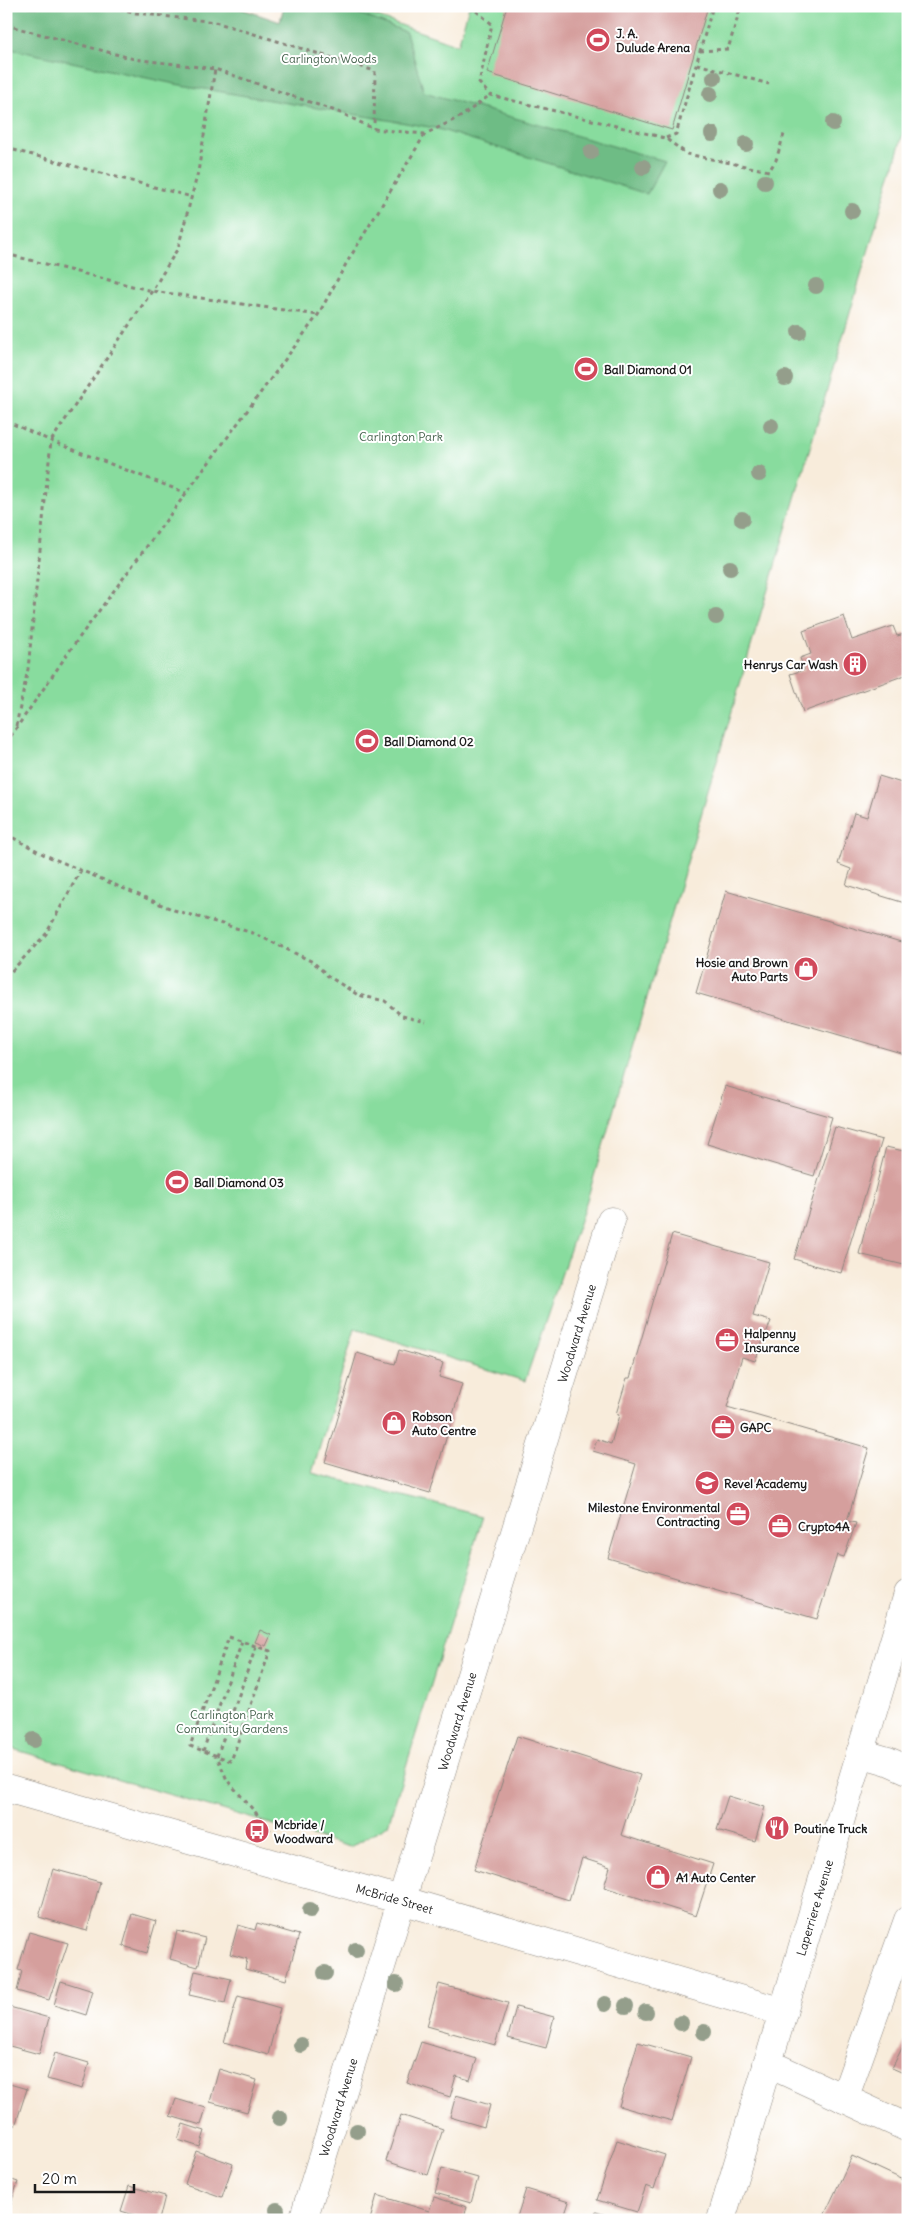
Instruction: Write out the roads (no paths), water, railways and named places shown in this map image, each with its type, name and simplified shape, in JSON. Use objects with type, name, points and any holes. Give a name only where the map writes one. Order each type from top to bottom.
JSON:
[{"type":"street","name":"Woodward Avenue","points":[[302,2220],[611,1221]]},
{"type":"street","name":"Laperriere Avenue","points":[[721,2220],[908,1594]]},
{"type":"street","points":[[860,1753],[888,1761],[908,1770]]},
{"type":"street","name":"McBride Street","points":[[6,1789],[401,1900],[783,2012]]},
{"type":"street","points":[[844,2099],[908,1920]]},
{"type":"street","points":[[767,2064],[908,2128]]},
{"type":"place","name":"J. A. Dulude Arena","points":[[598,40]]},
{"type":"place","name":"Ball Diamond 01","points":[[586,369]]},
{"type":"place","name":"Henrys Car Wash","points":[[855,664]]},
{"type":"place","name":"Ball Diamond 02","points":[[367,741]]},
{"type":"place","name":"Hosie and Brown Auto Parts","points":[[806,969]]},
{"type":"place","name":"Ball Diamond 03","points":[[177,1182]]},
{"type":"place","name":"Halpenny Insurance","points":[[727,1340]]},
{"type":"place","name":"Robson Auto Centre","points":[[394,1423]]},
{"type":"place","name":"GAPC","points":[[723,1427]]},
{"type":"place","name":"Revel Academy","points":[[707,1483]]},
{"type":"place","name":"Milestone Environmental Contracting","points":[[738,1514]]},
{"type":"place","name":"Crypto4A","points":[[780,1526]]},
{"type":"place","name":"Poutine Truck","points":[[777,1828]]},
{"type":"place","name":"Mcbride / Woodward","points":[[257,1831]]},
{"type":"place","name":"A1 Auto Center","points":[[658,1877]]},
{"type":"park label","name":"Carlington Woods","points":[[329,58]]},
{"type":"park label","name":"Carlington Park","points":[[401,436]]},
{"type":"park label","name":"Carlington Park Community Gardens","points":[[232,1721]]}]
